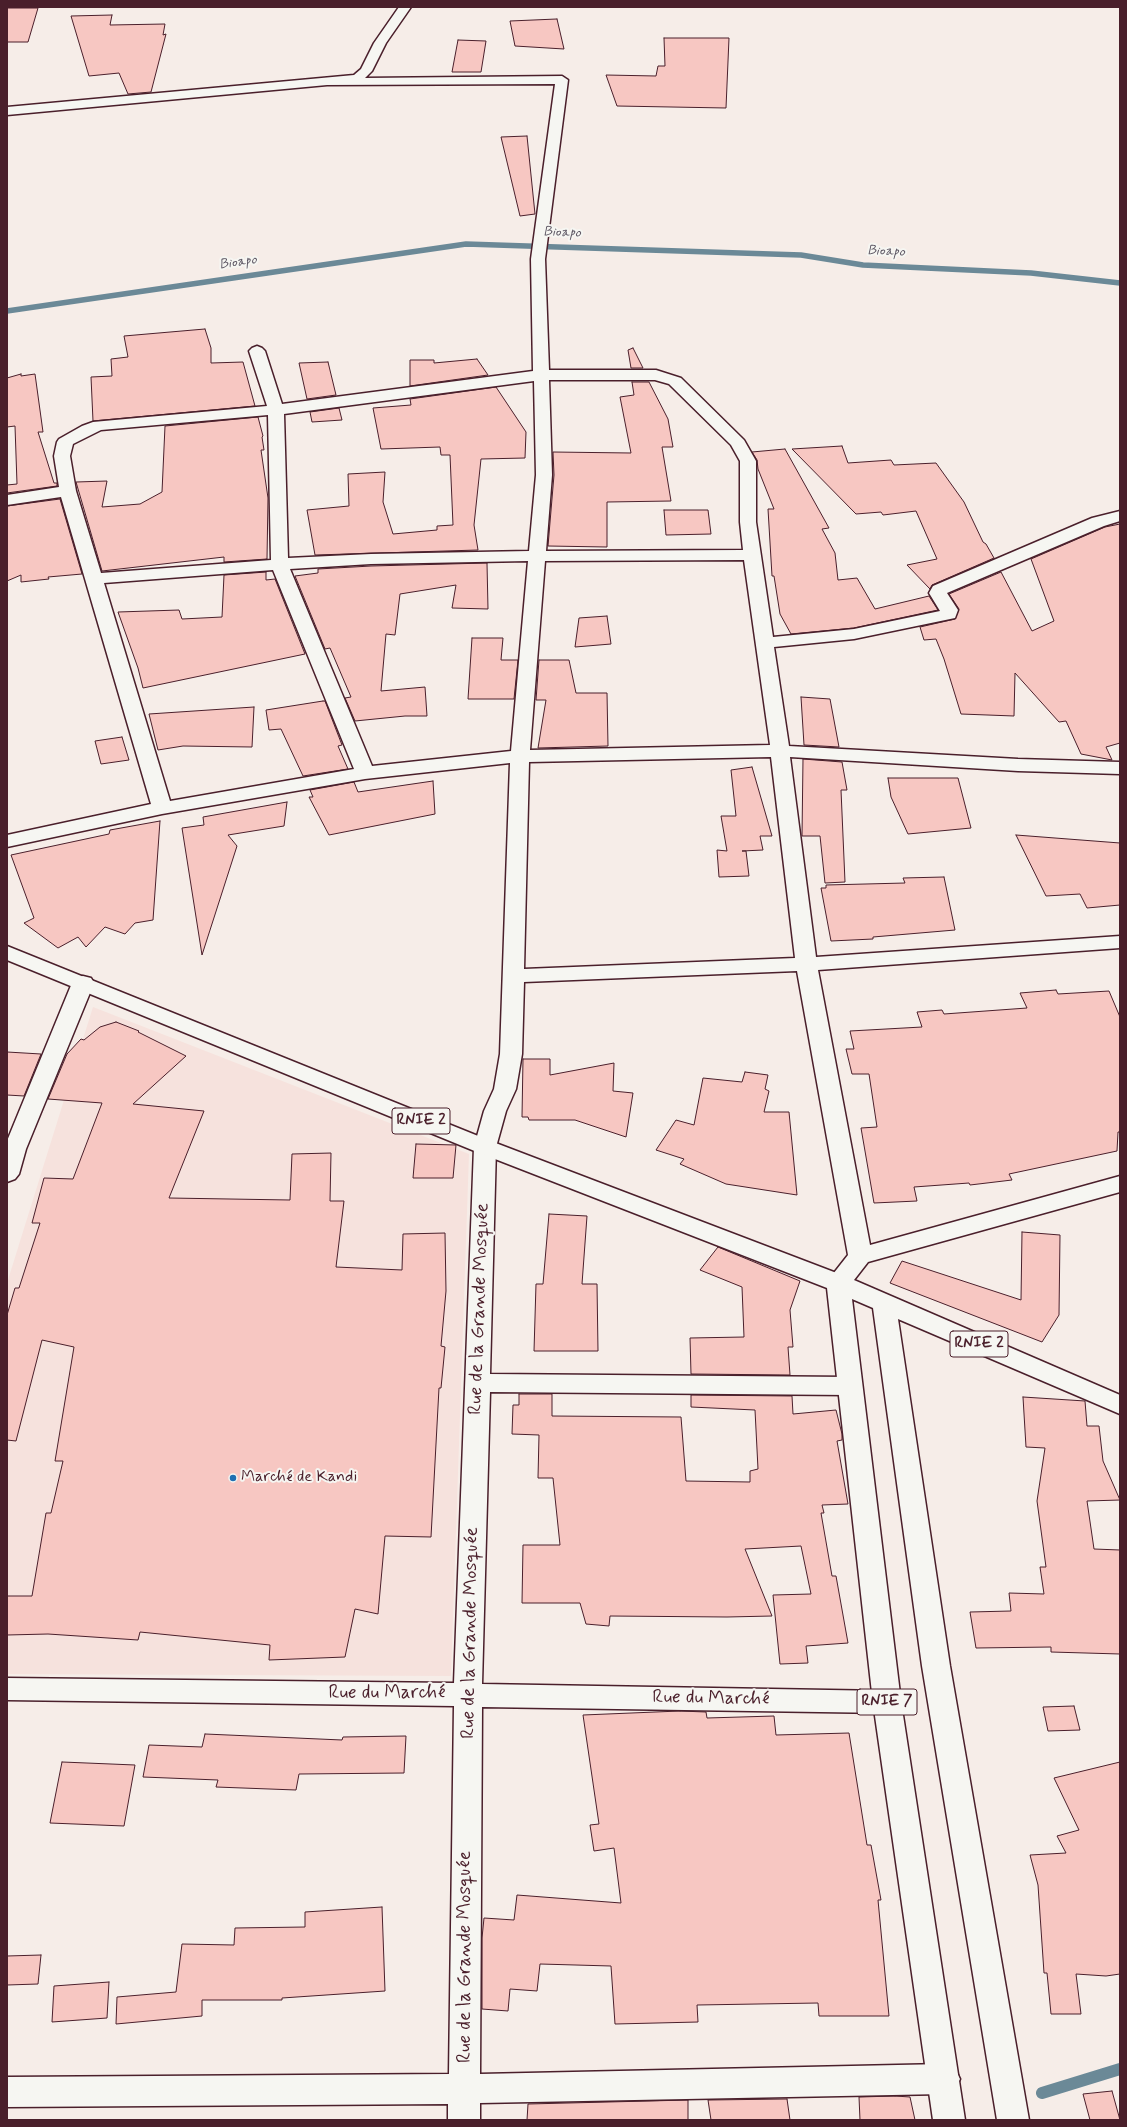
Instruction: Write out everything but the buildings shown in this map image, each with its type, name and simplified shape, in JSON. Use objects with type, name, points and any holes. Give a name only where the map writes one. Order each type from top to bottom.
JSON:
[{"type":"street","points":[[7,111],[332,82],[357,78],[366,72],[380,43],[406,7]]},
{"type":"street","name":"Rue de la Grande Mosquée","points":[[332,82],[562,80],[538,259],[540,375],[544,475],[520,756],[515,976],[511,1054],[505,1089],[496,1111],[486,1147],[468,1694],[466,2089],[464,2120]]},
{"type":"street","points":[[257,351],[276,410],[280,564],[297,609],[365,773]]},
{"type":"street","points":[[162,808],[68,491],[62,456],[65,442],[88,428],[99,425],[276,410],[540,375],[656,375],[675,381],[738,443],[748,461],[748,522],[780,751],[806,964],[860,1256]]},
{"type":"street","points":[[7,500],[68,491]]},
{"type":"street","points":[[764,644],[854,634],[949,614],[949,610],[938,593],[939,590],[1098,522],[1120,516]]},
{"type":"street","points":[[93,579],[280,564],[371,559],[538,556],[752,555]]},
{"type":"street","points":[[7,840],[162,808],[365,773],[520,756],[780,751],[1018,765],[1120,768]]},
{"type":"street","points":[[515,976],[806,964],[1120,942]]},
{"type":"street","name":"RNIE 2","points":[[7,952],[486,1147],[838,1283],[1120,1405]]},
{"type":"street","points":[[7,1174],[11,1150],[83,983]]},
{"type":"street","points":[[838,1283],[860,1256],[1120,1184]]},
{"type":"street","name":"RNIE 7","points":[[838,1283],[887,1702],[949,2120]]},
{"type":"street","name":"RNIE 7","points":[[884,1303],[936,1666],[1013,2120]]},
{"type":"street","points":[[478,1384],[849,1386]]},
{"type":"street","name":"Rue du Marché","points":[[7,1689],[468,1694],[887,1702]]},
{"type":"street","points":[[7,2092],[466,2089],[944,2079]]},
{"type":"shaded area","name":"Marché de Kandi","points":[[93,1007],[469,1154],[451,1676],[7,1674],[7,1283]]},
{"type":"waterway","name":"Bioapo","points":[[7,311],[466,244],[801,255],[863,265],[1031,273],[1120,283]]},
{"type":"waterway","points":[[1042,2093],[1120,2069]]},
{"type":"place","name":"Marché de Kandi","points":[[233,1478]]}]
